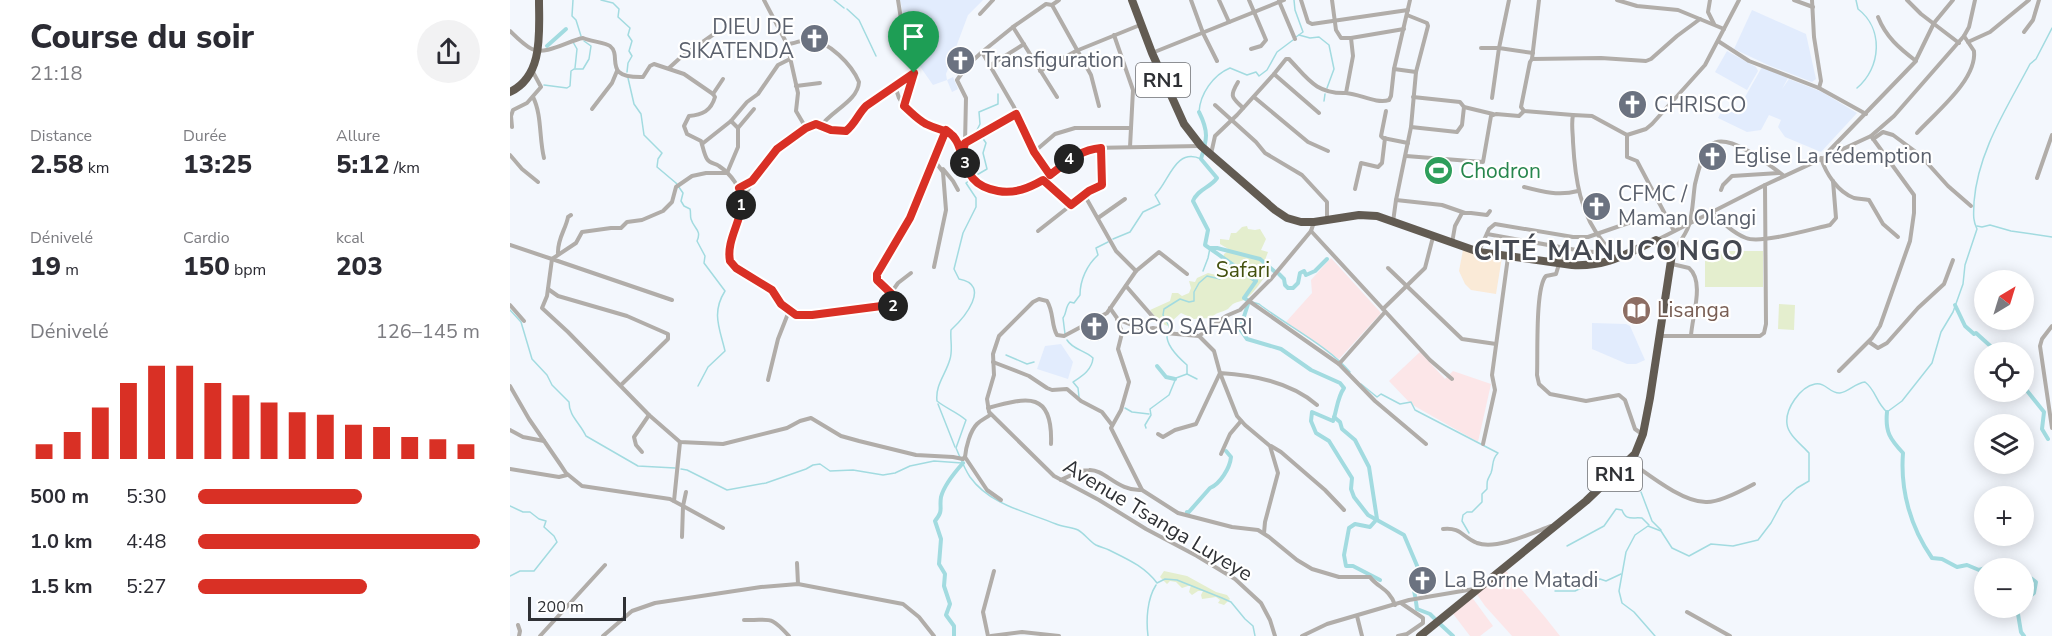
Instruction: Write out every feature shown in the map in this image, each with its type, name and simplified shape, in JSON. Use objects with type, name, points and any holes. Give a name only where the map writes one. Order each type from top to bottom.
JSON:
[{"type":"highway","points":[[510,92],[533,72],[537,51],[539,0]]},
{"type":"highway","name":"RN1","points":[[1134,0],[1141,25],[1178,114],[1201,146],[1287,218],[1312,227],[1327,220],[1366,214],[1479,252],[1572,266],[1599,265],[1656,240]]},
{"type":"highway","points":[[1656,240],[1666,245],[1672,254]]},
{"type":"highway","name":"RN1","points":[[1420,636],[1586,501],[1635,454],[1643,434],[1661,336],[1672,254]]},
{"type":"highway","points":[[1454,594],[1458,604]]},
{"type":"street","points":[[764,0],[787,44],[798,93],[796,111],[806,128]]},
{"type":"street","points":[[898,0],[903,36],[914,73],[904,106]]},
{"type":"street","points":[[980,14],[993,0]]},
{"type":"street","points":[[962,156],[965,143],[966,98],[957,80],[967,66],[1013,27],[1046,4],[1052,5],[1059,0]]},
{"type":"street","points":[[1191,0],[1203,33],[1217,61]]},
{"type":"street","points":[[1220,0],[1229,22]]},
{"type":"street","points":[[1249,0],[1266,40],[1261,46],[1251,49]]},
{"type":"street","points":[[1301,0],[1309,23],[1408,13],[1427,23],[1416,72],[1411,127],[1395,200],[1393,223]]},
{"type":"street","points":[[1332,0],[1336,30],[1341,38],[1404,29]]},
{"type":"street","points":[[1211,153],[1215,136],[1254,97],[1286,59],[1289,59],[1321,89],[1333,93],[1357,94],[1383,102],[1389,100],[1410,0]]},
{"type":"street","points":[[1492,98],[1509,0]]},
{"type":"street","points":[[1524,111],[1520,103],[1532,59],[1539,0]]},
{"type":"street","points":[[1617,0],[1637,6],[1669,8],[1724,29]]},
{"type":"street","points":[[1710,0],[1709,15],[1714,24]]},
{"type":"street","points":[[1413,97],[1460,102],[1464,107],[1493,114],[1519,116],[1524,111],[1592,117],[1627,135],[1646,129],[1652,124],[1705,64],[1739,0]]},
{"type":"street","points":[[1794,0],[1813,7]]},
{"type":"street","points":[[1812,0],[1820,88]]},
{"type":"street","points":[[1906,0],[1959,43]]},
{"type":"street","points":[[1823,157],[1847,135],[1916,61],[1934,23],[1953,0]]},
{"type":"street","points":[[1872,137],[1894,116],[1959,43],[1969,27],[1976,0]]},
{"type":"street","points":[[1968,42],[1990,32],[2029,0]]},
{"type":"street","points":[[2024,32],[2033,20],[2039,0]]},
{"type":"street","points":[[1152,53],[1281,1],[1295,39]]},
{"type":"street","points":[[1052,5],[1090,75],[1099,106]]},
{"type":"street","points":[[1878,17],[1889,38],[1916,61]]},
{"type":"street","points":[[1532,59],[1601,58],[1646,61],[1654,57],[1700,18]]},
{"type":"street","points":[[1040,71],[1076,51],[1141,25]]},
{"type":"street","points":[[1013,27],[1057,97]]},
{"type":"street","points":[[510,32],[537,51],[583,38],[612,48],[617,71],[612,83],[592,109]]},
{"type":"street","points":[[669,68],[686,53],[714,34],[720,33]]},
{"type":"street","points":[[1113,35],[1133,90],[1130,147]]},
{"type":"street","points":[[1917,133],[1968,78],[1975,55],[1964,36]]},
{"type":"street","points":[[1346,93],[1353,56],[1351,38]]},
{"type":"street","points":[[787,44],[811,40],[825,45],[852,70],[859,82],[856,94],[833,112],[821,126]]},
{"type":"street","points":[[1718,41],[1749,61],[1820,88],[1866,114]]},
{"type":"street","points":[[989,66],[1024,44]]},
{"type":"street","points":[[1481,48],[1533,52]]},
{"type":"street","points":[[982,52],[1034,152],[1050,175]]},
{"type":"street","points":[[702,144],[731,121],[747,102],[758,94],[778,65],[790,58]]},
{"type":"street","points":[[617,71],[625,75],[643,77],[651,64],[669,68],[690,78],[713,94],[714,102],[706,111],[689,116],[685,121],[686,131],[699,139],[709,162],[721,167],[727,173],[739,188],[742,201]]},
{"type":"street","points":[[1394,69],[1416,72]]},
{"type":"street","points":[[512,127],[513,110],[533,97],[541,85],[533,72]]},
{"type":"street","points":[[914,73],[866,106],[846,131],[842,132],[816,124],[806,128],[777,149],[752,181],[742,201],[731,242],[730,261],[736,268],[772,290],[781,304],[796,315],[895,306],[899,301],[877,280],[877,274],[910,218],[946,130]]},
{"type":"street","points":[[1274,74],[1319,113]]},
{"type":"street","points":[[713,94],[723,79]]},
{"type":"street","points":[[1238,82],[1231,93],[1243,108]]},
{"type":"street","points":[[796,86],[820,83]]},
{"type":"street","points":[[895,86],[898,98],[914,117],[946,130],[956,140],[970,176],[984,188],[1007,193],[1029,188],[1050,175],[1075,154],[1091,148],[1201,146]]},
{"type":"street","points":[[533,97],[539,110],[540,140],[544,158]]},
{"type":"street","points":[[1254,97],[1308,142],[1328,151]]},
{"type":"street","points":[[1215,105],[1265,153],[1302,175],[1315,187],[1327,202],[1327,220]]},
{"type":"street","points":[[1411,127],[1456,132],[1462,125],[1464,107]]},
{"type":"street","points":[[727,173],[738,147],[738,128],[754,109]]},
{"type":"street","points":[[1355,189],[1361,163],[1378,167],[1382,163],[1385,138],[1382,136],[1386,111]]},
{"type":"street","points":[[965,143],[1016,114]]},
{"type":"street","points":[[1406,156],[1483,162],[1493,114]]},
{"type":"street","points":[[1487,234],[1582,251],[1603,249],[1604,243],[1592,228],[1578,191],[1571,124],[1573,115]]},
{"type":"street","points":[[731,121],[738,128]]},
{"type":"street","points":[[1034,152],[1055,134],[1075,128],[1131,128]]},
{"type":"street","points":[[1656,240],[1782,175],[1882,132],[1893,135],[1926,160],[1948,186],[1971,206]]},
{"type":"street","points":[[1627,135],[1627,157],[1638,161],[1674,231]]},
{"type":"street","points":[[1847,135],[1854,143]]},
{"type":"street","points":[[2037,178],[2052,135]]},
{"type":"street","points":[[1839,371],[1869,342],[1880,326],[1910,241],[1915,201],[1911,189],[1872,137]]},
{"type":"street","points":[[1385,138],[1408,143]]},
{"type":"street","points":[[1672,254],[1689,224],[1698,171],[1710,146],[1714,143],[1726,143],[1748,150],[1758,155],[1782,175]]},
{"type":"street","points":[[1038,231],[1089,191],[1103,184],[1101,148]]},
{"type":"street","points":[[510,155],[538,182]]},
{"type":"street","points":[[1823,157],[1826,173],[1833,181],[1853,197],[1869,200],[1883,224],[1898,237]]},
{"type":"street","points":[[934,160],[949,175],[958,190]]},
{"type":"street","points":[[934,267],[946,210],[942,168]]},
{"type":"street","points":[[727,173],[692,176],[676,188],[672,202],[663,212],[642,220],[627,222],[621,228],[582,232],[575,244],[552,259],[548,289],[542,308],[649,415],[680,442],[723,444],[787,428],[811,418],[841,436],[859,441],[916,455],[962,459],[987,490],[1001,500]]},
{"type":"street","points":[[1721,190],[1732,176],[1782,175]]},
{"type":"street","points":[[1043,180],[1071,205]]},
{"type":"street","points":[[739,188],[752,181]]},
{"type":"street","points":[[1712,212],[1747,239],[1764,240],[1833,223],[1836,214],[1833,181]]},
{"type":"street","points":[[1661,336],[1760,336],[1764,333],[1766,324],[1765,185]]},
{"type":"street","points":[[1524,187],[1566,195],[1578,191]]},
{"type":"street","points":[[1085,196],[1116,251],[1136,271]]},
{"type":"street","points":[[1098,218],[1125,199]]},
{"type":"street","points":[[1395,200],[1442,205],[1465,213],[1487,215],[1490,211]]},
{"type":"street","points":[[1452,244],[1457,220],[1462,213],[1465,213]]},
{"type":"street","points":[[558,254],[562,230],[567,225],[568,217],[572,215]]},
{"type":"street","points":[[1479,252],[1489,229],[1495,224],[1573,237],[1597,235],[1646,216],[1650,221]]},
{"type":"street","points":[[1199,336],[1226,315],[1240,310],[1271,279],[1312,227],[1384,311],[1430,360],[1452,379]]},
{"type":"street","points":[[1339,364],[1427,264],[1433,237]]},
{"type":"street","points":[[510,245],[672,300]]},
{"type":"street","points":[[1564,248],[1555,276],[1546,276],[1542,280],[1538,308],[1537,375],[1539,384],[1550,394],[1580,401],[1619,396],[1626,402],[1635,429],[1643,434]]},
{"type":"street","points":[[962,459],[974,428],[980,421],[990,416],[988,394],[999,336],[1033,302],[1040,299],[1047,301],[1053,316],[1055,332],[1061,336],[1100,319],[1136,271],[1160,252],[1187,274]]},
{"type":"street","points":[[1483,444],[1495,390],[1492,375],[1508,256]]},
{"type":"street","points":[[1869,342],[1878,348],[1887,343],[1918,308],[1944,284],[1953,260]]},
{"type":"street","points":[[1671,264],[1689,268],[1696,277],[1697,292],[1691,336]]},
{"type":"street","points":[[1388,268],[1462,339],[1496,344]]},
{"type":"street","points":[[891,293],[898,283],[911,273]]},
{"type":"street","points":[[1126,286],[1153,317]]},
{"type":"street","points":[[548,289],[558,296],[627,316],[668,334],[668,339],[621,385]]},
{"type":"street","points":[[1249,301],[1339,364],[1375,401],[1426,444]]},
{"type":"street","points":[[510,305],[524,321]]},
{"type":"street","points":[[1110,308],[1117,318],[1122,337],[1118,349],[1129,382],[1118,417],[1112,425]]},
{"type":"street","points":[[768,380],[778,339],[789,311]]},
{"type":"street","points":[[1117,318],[1144,330],[1153,328],[1165,333],[1199,336],[1214,351],[1220,374],[1241,421],[1325,490],[1344,510]]},
{"type":"street","points":[[2052,326],[2042,339],[2040,346],[2052,428]]},
{"type":"street","points":[[993,362],[1030,376],[1052,390],[1067,389],[1102,412],[1112,425],[1111,428],[1143,490]]},
{"type":"street","points":[[1220,374],[1241,374],[1287,386],[1317,405]]},
{"type":"street","points":[[1158,434],[1163,437],[1175,430],[1196,424],[1220,374]]},
{"type":"street","points":[[510,386],[568,474],[582,486],[652,495],[674,501],[723,528]]},
{"type":"street","points":[[988,408],[1022,399],[1042,406],[1048,415],[1050,444]]},
{"type":"street","points":[[642,452],[636,445],[634,437],[649,415]]},
{"type":"street","name":"Avenue Tsanga Luyeye","points":[[990,416],[1048,471],[1061,480],[1235,579],[1261,603],[1275,636]]},
{"type":"street","points":[[1106,417],[1118,417]]},
{"type":"street","points":[[1221,454],[1230,434],[1241,421]]},
{"type":"street","points":[[510,430],[523,437],[545,441]]},
{"type":"street","points":[[674,501],[680,442]]},
{"type":"street","points":[[1264,533],[1278,474],[1270,446]]},
{"type":"street","points":[[1628,461],[1696,501],[1709,502],[1754,484]]},
{"type":"street","points":[[510,469],[560,477],[568,474]]},
{"type":"street","points":[[1061,480],[1082,471],[1092,470],[1130,490],[1143,490],[1185,516],[1232,527],[1258,530],[1312,569],[1339,577],[1370,577],[1374,583],[1384,588],[1395,605]]},
{"type":"street","points":[[682,537],[686,492]]},
{"type":"street","points":[[1258,530],[1265,522]]},
{"type":"street","points":[[1443,528],[1454,528],[1477,543],[1489,546],[1555,525]]},
{"type":"street","points":[[797,563],[798,584]]},
{"type":"street","points":[[540,636],[605,565]]},
{"type":"street","points":[[994,571],[983,612],[989,636],[1022,632],[1059,636]]},
{"type":"street","points":[[603,636],[632,611],[655,603],[753,588],[798,584],[903,604],[919,617],[934,636]]},
{"type":"street","points":[[1303,636],[1327,624],[1401,603],[1476,589]]},
{"type":"street","points":[[1398,636],[1407,634],[1423,623],[1423,618],[1401,603]]},
{"type":"street","points":[[1687,612],[1730,636]]},
{"type":"street","points":[[1356,616],[1362,636]]},
{"type":"street","points":[[744,620],[767,618],[774,621],[789,636]]},
{"type":"street","points":[[519,625],[519,636]]},
{"type":"shaded area","points":[[900,0],[983,0],[968,15],[946,74],[947,80],[933,85],[912,55]]},
{"type":"shaded area","points":[[1752,10],[1806,34],[1816,79],[1812,82],[1734,49]]},
{"type":"shaded area","points":[[1727,51],[1756,67],[1758,71],[1747,90],[1715,72]]},
{"type":"shaded area","points":[[1762,67],[1788,78],[1782,89],[1789,79],[1822,92],[1857,113],[1821,152],[1785,137],[1778,127],[1781,120],[1769,115],[1761,130],[1747,132],[1718,118],[1722,110],[1736,113]]},
{"type":"shaded area","points":[[953,77],[958,89],[952,92],[947,80]]},
{"type":"shaded area","points":[[1463,250],[1502,257],[1496,294],[1471,290],[1465,284],[1459,271]]},
{"type":"shaded area","points":[[1331,258],[1381,313],[1339,359],[1286,322],[1312,293],[1311,280]]},
{"type":"shaded area","points":[[1592,323],[1630,326],[1645,360],[1636,364],[1627,364],[1592,349]]},
{"type":"shaded area","points":[[1061,344],[1073,362],[1068,379],[1037,369],[1045,346]]},
{"type":"shaded area","points":[[1420,352],[1445,379],[1453,371],[1491,384],[1478,442],[1411,404],[1389,381]]},
{"type":"shaded area","points":[[1505,570],[1560,636],[1512,636],[1485,606],[1476,593]]},
{"type":"shaded area","points":[[1471,596],[1493,626],[1480,636],[1470,636],[1451,611]]},
{"type":"green space","name":"Safari","points":[[1247,226],[1248,229],[1260,229],[1266,239],[1261,250],[1268,252],[1265,260],[1273,269],[1252,294],[1211,318],[1194,319],[1181,313],[1171,322],[1172,327],[1159,321],[1150,310],[1170,301],[1172,293],[1182,296],[1189,293],[1191,288],[1189,281],[1195,282],[1197,278],[1208,273],[1220,276],[1224,254],[1230,250],[1220,244],[1220,239],[1229,240],[1231,233],[1236,233],[1242,227]]},
{"type":"green space","points":[[1705,251],[1763,251],[1763,287],[1705,287]]},
{"type":"green space","points":[[1779,304],[1795,305],[1794,330],[1778,329]]},
{"type":"green space","points":[[1164,571],[1187,576],[1216,592],[1227,595],[1230,599],[1224,605],[1218,603],[1220,600],[1216,597],[1202,599],[1203,591],[1192,595],[1189,592],[1191,585],[1182,588],[1176,582],[1170,581],[1167,584],[1160,577]]},
{"type":"waterway","points":[[573,0],[572,16],[576,20],[581,36]]},
{"type":"waterway","points":[[601,0],[613,3],[619,9],[618,17],[630,28],[628,35],[632,41],[629,51],[632,56],[627,72]]},
{"type":"waterway","points":[[834,0],[844,8]]},
{"type":"waterway","points":[[1294,0],[1303,32],[1296,37]]},
{"type":"waterway","points":[[1856,0],[1858,9],[1872,27],[1876,48],[1871,70],[1857,88]]},
{"type":"waterway","points":[[847,9],[859,20],[876,56]]},
{"type":"waterway","points":[[1655,636],[1634,612],[1622,603],[1619,591],[1626,552],[1635,535],[1648,526],[1661,531],[1672,548],[1689,556],[1711,544],[1733,546],[1758,540],[1783,501],[1809,481],[1809,453],[1793,436],[1787,424],[1788,412],[1799,394],[1815,384],[1840,393],[1865,382],[1887,412],[1902,401],[1932,363],[1941,332],[1953,312],[1963,284],[1965,265],[1977,229],[1974,222],[1974,202],[1981,165],[1987,148],[2012,97],[2052,28]]},
{"type":"waterway","points":[[547,46],[566,29]]},
{"type":"waterway","points":[[1299,35],[1310,38],[1319,37],[1329,45],[1334,69],[1327,88]]},
{"type":"waterway","points":[[1199,112],[1208,86],[1218,75],[1230,68],[1247,75],[1256,72],[1259,76],[1267,70],[1277,52],[1293,40]]},
{"type":"waterway","points":[[544,85],[567,88],[570,86],[571,71],[583,69],[589,59],[591,46],[584,41]]},
{"type":"waterway","points":[[573,42],[577,49],[575,68]]},
{"type":"waterway","points":[[628,78],[634,104],[641,114],[644,135],[662,153],[657,167],[676,183],[683,193],[681,201],[690,209],[692,222],[698,232],[697,241],[705,256],[704,263],[725,291],[718,307],[719,328],[725,351],[708,367],[698,386]]},
{"type":"waterway","points":[[975,176],[987,169],[983,153],[986,143],[977,130],[980,124],[979,112],[998,104],[998,94]]},
{"type":"waterway","points":[[1324,101],[1325,94]]},
{"type":"waterway","points":[[1199,112],[1206,136],[1201,159],[1217,178],[1193,201],[1208,230],[1205,245],[1256,281],[1244,298],[1249,301],[1240,329],[1247,339],[1281,349],[1311,370],[1340,383],[1344,388],[1338,400],[1333,421],[1312,412],[1311,421],[1316,433],[1329,441],[1352,478],[1351,489],[1354,497],[1368,515],[1404,535],[1418,568],[1415,596]]},
{"type":"waterway","points":[[1113,239],[1130,232],[1143,212],[1160,204],[1155,195],[1179,162],[1192,157],[1201,159]]},
{"type":"waterway","points":[[970,180],[966,183],[976,198],[976,207],[963,233],[954,269],[959,279],[969,282],[974,288],[974,295],[968,310],[951,330],[951,356],[937,395],[937,401],[966,420],[956,448],[970,477],[978,487],[998,501],[1078,530],[1096,545],[1141,567],[1157,583],[1165,579],[1177,580],[1231,602],[1253,626],[1255,636]]},
{"type":"waterway","points":[[1977,226],[1990,225],[2011,231],[2052,237]]},
{"type":"waterway","points":[[1065,334],[1063,318],[1067,306],[1070,302],[1074,303],[1080,295],[1085,273],[1098,255],[1096,248],[1108,242]]},
{"type":"waterway","points":[[1203,271],[1210,248]]},
{"type":"waterway","points":[[1210,248],[1260,259],[1274,271]]},
{"type":"waterway","points":[[1279,274],[1284,279],[1285,285],[1293,288],[1298,283],[1300,273],[1304,271],[1306,275],[1315,271],[1327,259]]},
{"type":"waterway","points":[[1170,331],[1163,315],[1164,309],[1180,299],[1194,301],[1194,292],[1207,276],[1220,279],[1225,272],[1239,270]]},
{"type":"waterway","points":[[1252,302],[1259,304],[1319,345],[1350,372]]},
{"type":"waterway","points":[[1955,305],[1965,326],[1986,342]]},
{"type":"waterway","points":[[510,310],[521,322],[532,359],[569,402],[569,407],[586,436],[638,466],[675,468]]},
{"type":"waterway","points":[[1167,335],[1171,347],[1187,365],[1187,374],[1197,379]]},
{"type":"waterway","points":[[1067,340],[1072,346],[1093,358],[1089,369],[1073,382],[1078,388],[1079,397]]},
{"type":"waterway","points":[[1006,355],[1027,364],[1034,362]]},
{"type":"waterway","points":[[1157,366],[1166,377],[1175,379]]},
{"type":"waterway","points":[[1146,428],[1145,425],[1151,415],[1150,409],[1169,395],[1176,378],[1187,374]]},
{"type":"waterway","points":[[1361,384],[1377,397],[1381,394],[1400,404],[1411,402],[1415,410],[1498,453],[1487,489],[1482,494],[1482,502],[1472,512],[1463,515],[1462,521],[1469,533]]},
{"type":"waterway","points":[[2034,400],[2044,412],[2042,429],[2048,439]]},
{"type":"waterway","points":[[938,404],[955,447]]},
{"type":"waterway","points":[[1125,408],[1132,412],[1149,414]]},
{"type":"waterway","points":[[1887,412],[1889,435],[1903,453],[1905,495],[1918,534],[1932,558],[1942,559],[1957,567],[1967,565],[1974,568]]},
{"type":"waterway","points":[[1334,417],[1340,422],[1342,429],[1355,440],[1369,467],[1377,519],[1370,527],[1355,524],[1349,528],[1344,555],[1346,566],[1353,566],[1380,580]]},
{"type":"waterway","points":[[1187,512],[1224,475],[1231,457],[1226,451]]},
{"type":"waterway","points":[[681,469],[727,490],[766,483],[820,464],[830,471],[853,470],[883,475],[934,461],[962,463]]},
{"type":"waterway","points":[[954,636],[954,626],[946,615],[950,604],[944,586],[945,574],[939,564],[941,539],[935,521],[940,512],[941,497],[945,488],[963,463]]},
{"type":"waterway","points":[[1641,492],[1652,521],[1661,530]]},
{"type":"waterway","points":[[510,506],[523,512],[530,512],[546,521],[544,527],[557,542],[534,571],[520,571],[510,576]]},
{"type":"waterway","points":[[1567,546],[1604,526],[1616,509],[1622,510],[1627,517],[1642,518],[1649,525]]},
{"type":"waterway","points":[[1555,591],[1575,591],[1600,579],[1606,581],[1621,574]]},
{"type":"waterway","points":[[2034,580],[2036,582],[2034,593]]},
{"type":"waterway","points":[[1148,636],[1148,610],[1156,585]]},
{"type":"waterway","points":[[1416,602],[1417,609],[1430,614],[1435,619]]},
{"type":"waterway","points":[[2019,618],[2024,636]]},
{"type":"waterway","points":[[1439,623],[1453,636]]},
{"type":"place","name":"DIEU DE SIKATENDA","points":[[815,39]]},
{"type":"place","name":"Transfiguration","points":[[961,60]]},
{"type":"place","name":"CHRISCO","points":[[1633,105]]},
{"type":"place","name":"Eglise La rédemption","points":[[1713,156]]},
{"type":"place","name":"Chodron","points":[[1439,171]]},
{"type":"place","name":"CFMC / Maman Olangi","points":[[1597,206]]},
{"type":"place","name":"Lisanga","points":[[1636,310]]},
{"type":"place","name":"CBCO SAFARI","points":[[1095,327]]},
{"type":"place","name":"La Borne Matadi","points":[[1423,580]]},
{"type":"district","name":"CITÉ MANUCONGO","points":[[1609,251]]},
{"type":"route","points":[[914,73],[866,106],[846,131],[831,130],[816,124],[784,142],[752,181],[739,188],[742,201],[731,242],[730,261],[736,268],[772,290],[781,304],[796,315],[895,306],[899,303],[877,280],[877,274],[910,218],[946,130],[954,136],[958,144],[962,156],[970,176],[984,188],[1007,193],[1015,192],[1029,188],[1043,180],[1071,205],[1089,191],[1102,185],[1101,148],[1091,148],[1075,154],[1050,175],[1034,152],[1016,114],[965,143],[962,156],[954,136],[951,134],[946,130],[924,123],[914,117],[904,106],[914,73]]}]
